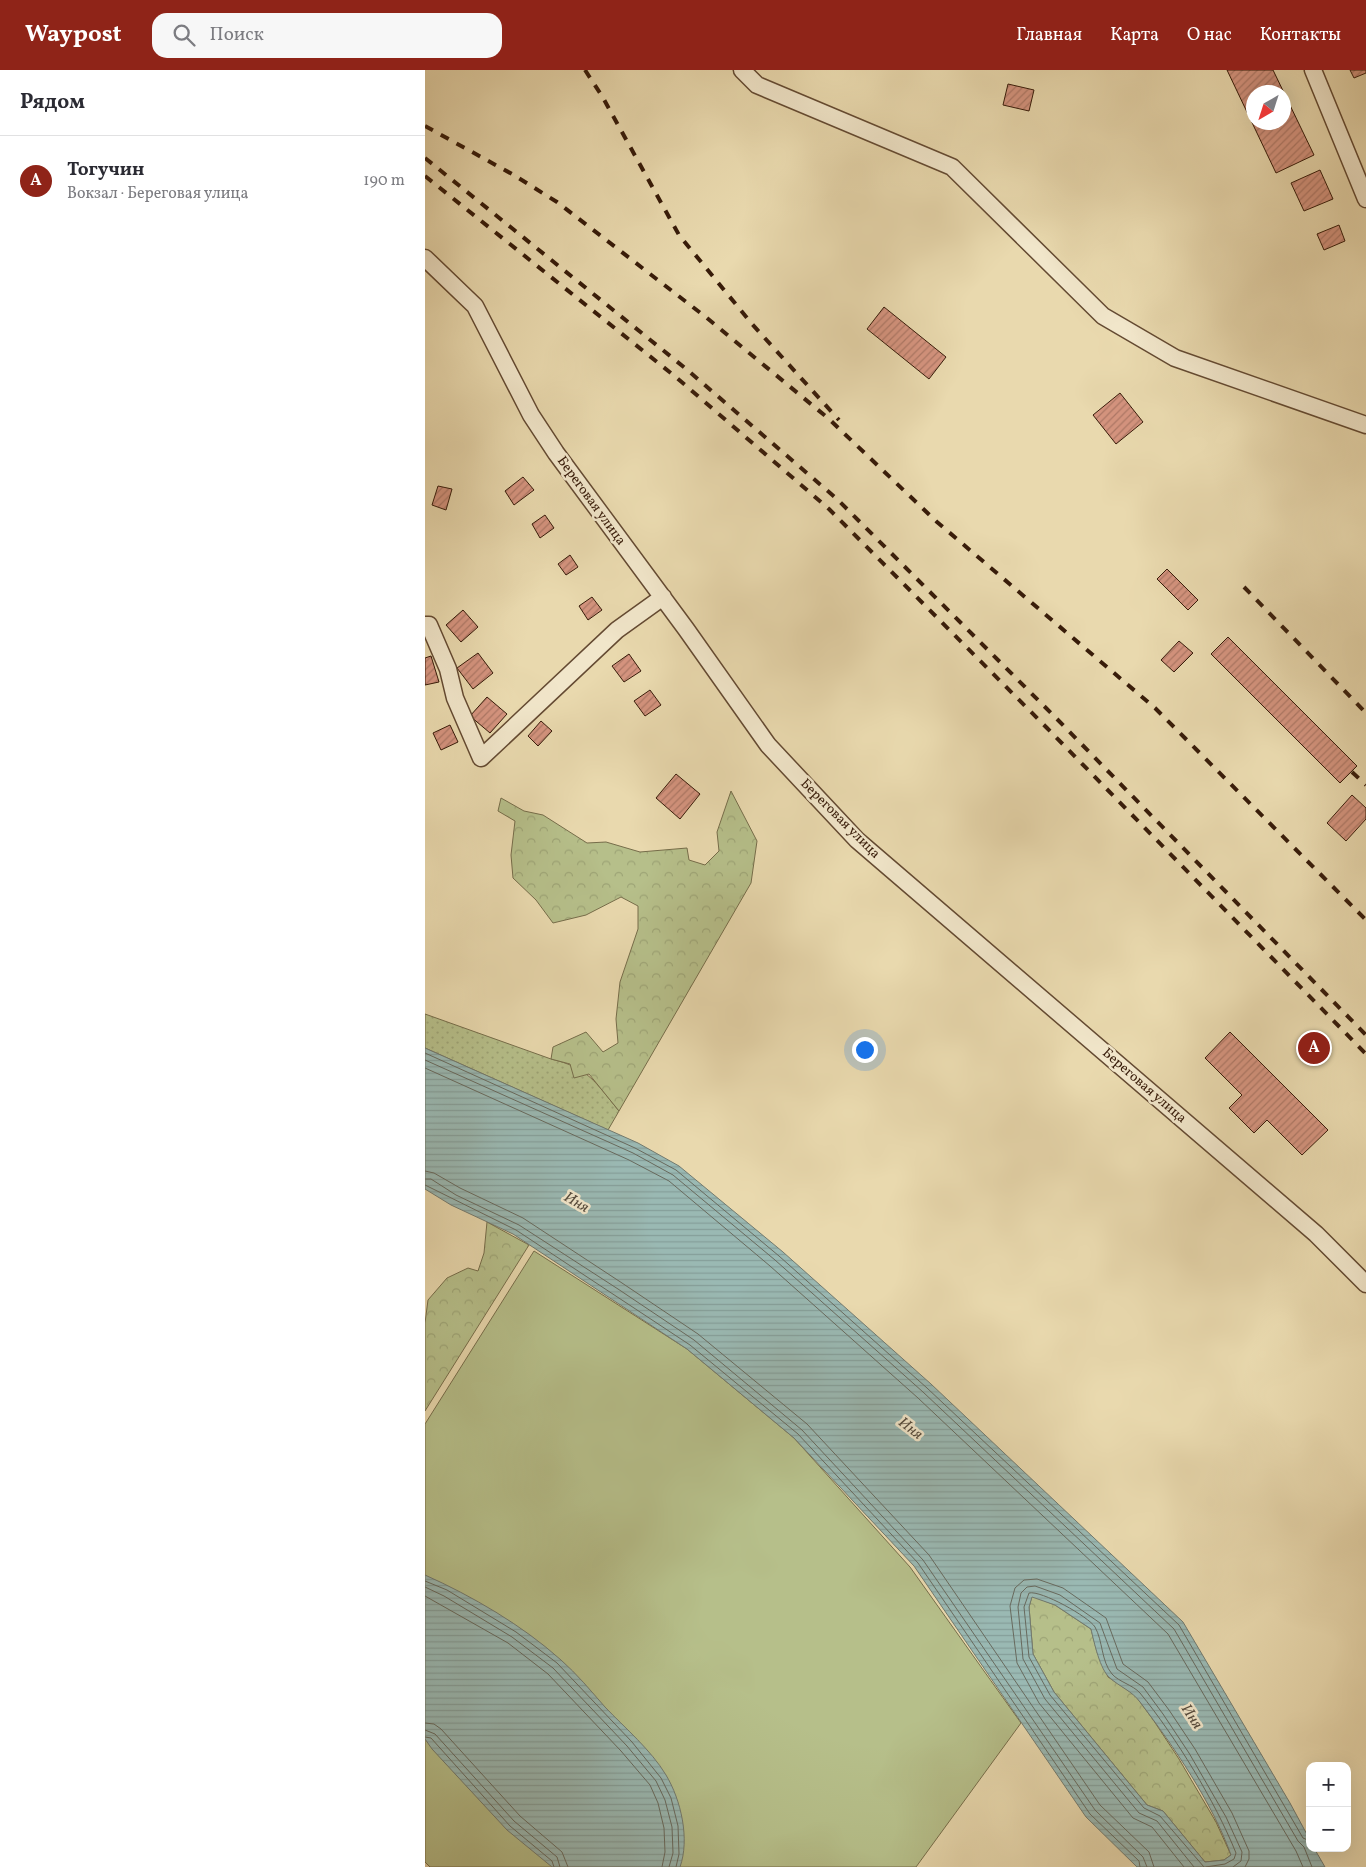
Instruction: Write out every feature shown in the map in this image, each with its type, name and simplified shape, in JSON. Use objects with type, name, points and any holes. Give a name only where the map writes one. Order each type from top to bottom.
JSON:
[{"type":"street","points":[[742,70],[757,85],[952,168],[1103,316],[1175,358],[1366,425]]},
{"type":"street","points":[[1313,70],[1366,199]]},
{"type":"street","name":"Береговая улица","points":[[425,258],[475,306],[531,415],[556,453],[768,745],[857,840],[1316,1234],[1366,1284]]},
{"type":"street","points":[[425,625],[429,625],[447,669],[455,698],[481,758],[617,630],[663,598]]},
{"type":"green space","points":[[731,791],[757,841],[751,883],[619,1111],[589,1074],[574,1078],[570,1064],[551,1059],[553,1047],[586,1032],[603,1052],[618,1043],[616,1019],[620,982],[638,929],[638,906],[621,897],[586,915],[553,923],[536,900],[513,878],[511,855],[515,821],[498,811],[501,798],[524,811],[543,815],[587,843],[606,842],[640,852],[687,848],[689,860],[705,865],[719,851],[717,832]]},
{"type":"green space","points":[[425,1014],[574,1067],[597,1084],[619,1111],[608,1130],[425,1048]]},
{"type":"green space","points":[[487,1222],[529,1245],[425,1411],[425,1323],[428,1300],[447,1278],[468,1268],[478,1271],[484,1253]]},
{"type":"green space","points":[[534,1251],[687,1349],[794,1438],[910,1567],[1021,1723],[916,1867],[430,1867],[425,1862],[425,1424]]},
{"type":"green space","points":[[1032,1596],[1055,1605],[1091,1629],[1097,1652],[1108,1677],[1135,1695],[1154,1721],[1216,1822],[1231,1855],[1224,1860],[1205,1862],[1163,1811],[1147,1805],[1054,1692],[1033,1654],[1029,1607]]},
{"type":"water","name":"Иня","points":[[425,1048],[638,1143],[679,1166],[783,1252],[931,1384],[1183,1622],[1306,1833],[1306,1852],[1316,1852],[1325,1867],[1137,1867],[1086,1817],[914,1566],[794,1438],[687,1349],[513,1234],[451,1205],[425,1189]],"holes":[[[1032,1597],[1055,1605],[1091,1629],[1098,1655],[1106,1674],[1137,1698],[1179,1756],[1203,1795],[1214,1815],[1231,1855],[1224,1860],[1205,1862],[1163,1811],[1147,1805],[1054,1692],[1033,1654],[1029,1607]]]},
{"type":"water","points":[[425,1575],[461,1592],[496,1612],[546,1647],[573,1671],[645,1748],[666,1775],[680,1808],[684,1844],[680,1867],[552,1867],[507,1830],[432,1749],[425,1739]]},
{"type":"building","points":[[1227,70],[1273,70],[1280,85],[1246,85],[1246,110]]},
{"type":"building","points":[[1350,70],[1366,70],[1366,73],[1354,78]]},
{"type":"building","points":[[1008,84],[1034,90],[1029,111],[1003,105]]},
{"type":"building","points":[[1291,107],[1314,155],[1276,173],[1256,130],[1291,130]]},
{"type":"building","points":[[1320,170],[1333,199],[1304,211],[1291,183]]},
{"type":"building","points":[[1339,225],[1345,241],[1324,250],[1317,234]]},
{"type":"building","points":[[884,307],[946,357],[929,379],[867,329]]},
{"type":"building","points":[[1120,393],[1143,422],[1116,444],[1093,415]]},
{"type":"building","points":[[523,477],[534,490],[514,505],[505,491]]},
{"type":"building","points":[[438,486],[452,489],[446,510],[432,505]]},
{"type":"building","points":[[545,515],[554,528],[540,538],[532,524]]},
{"type":"building","points":[[570,555],[578,567],[566,575],[558,564]]},
{"type":"building","points":[[1167,569],[1198,600],[1188,610],[1157,579]]},
{"type":"building","points":[[592,597],[602,610],[588,620],[579,606]]},
{"type":"building","points":[[463,610],[478,627],[461,642],[446,625]]},
{"type":"building","points":[[1228,637],[1357,766],[1340,783],[1211,654]]},
{"type":"building","points":[[1179,641],[1193,653],[1174,672],[1161,660]]},
{"type":"building","points":[[478,653],[493,673],[473,689],[457,668]]},
{"type":"building","points":[[629,654],[641,671],[624,682],[612,666]]},
{"type":"building","points":[[431,656],[439,682],[425,685],[425,658]]},
{"type":"building","points":[[650,690],[661,705],[645,716],[634,701]]},
{"type":"building","points":[[487,697],[507,714],[490,733],[470,716]]},
{"type":"building","points":[[541,721],[552,731],[538,746],[528,736]]},
{"type":"building","points":[[450,725],[458,742],[441,750],[433,733]]},
{"type":"building","points":[[676,774],[700,794],[680,819],[656,798]]},
{"type":"building","points":[[1352,795],[1366,808],[1366,819],[1346,841],[1327,823]]},
{"type":"building","points":[[1230,1032],[1328,1130],[1302,1155],[1267,1120],[1254,1133],[1229,1108],[1242,1095],[1205,1058]]},
{"type":"railway","points":[[585,70],[602,96],[679,235],[752,324],[839,420]]},
{"type":"railway","points":[[425,126],[512,174],[557,202],[707,318],[829,419],[937,522],[1155,708],[1366,920]]},
{"type":"railway","points":[[425,158],[685,368],[837,499],[1056,718],[1366,1035]]},
{"type":"railway","points":[[425,176],[677,378],[829,509],[1047,728],[1366,1054]]},
{"type":"railway","points":[[1244,587],[1366,713]]},
{"type":"railway","points":[[1352,772],[1366,785]]},
{"type":"place","name":"Тогучин","points":[[1314,1048]]}]
